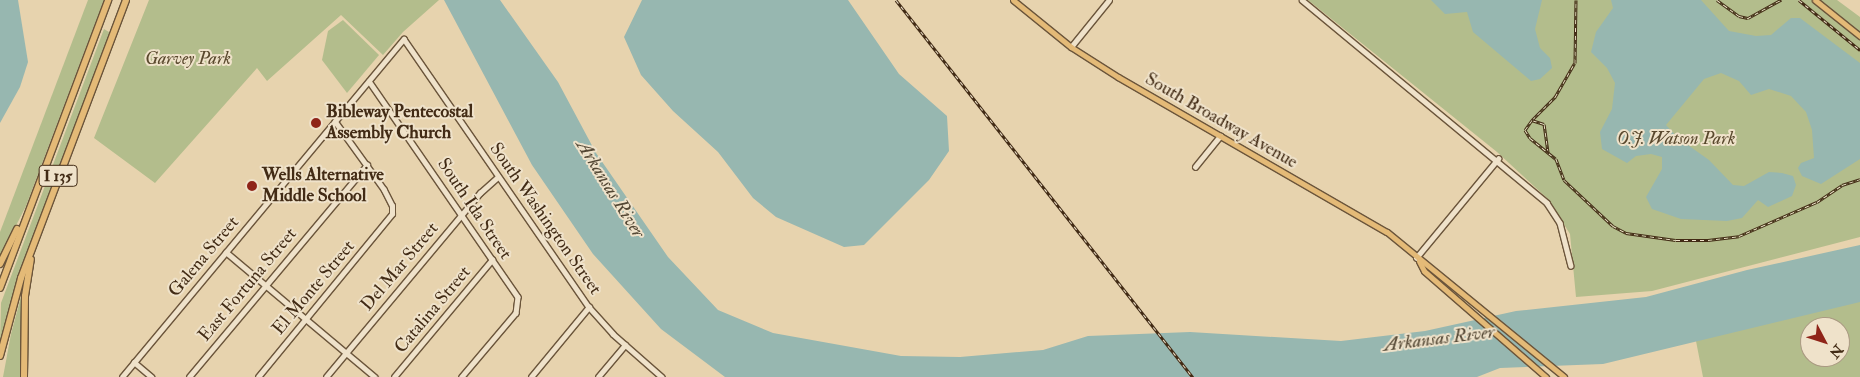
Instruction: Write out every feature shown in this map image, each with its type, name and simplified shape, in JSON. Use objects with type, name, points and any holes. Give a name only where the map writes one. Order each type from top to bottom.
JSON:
[{"type":"highway","name":"I 135","points":[[0,288],[108,0]]},
{"type":"highway","name":"I 135","points":[[0,356],[14,300],[126,0]]},
{"type":"highway","points":[[0,264],[34,197]]},
{"type":"highway","points":[[24,377],[27,277],[44,216]]},
{"type":"main road","name":"South Broadway Avenue","points":[[1013,0],[1071,47],[1220,136],[1387,232],[1417,259],[1424,271],[1450,295],[1546,377]]},
{"type":"main road","points":[[1815,0],[1860,36]]},
{"type":"main road","name":"South Broadway Avenue","points":[[1417,259],[1430,264],[1564,377]]},
{"type":"street","points":[[1071,47],[1110,0]]},
{"type":"street","points":[[1302,0],[1498,159],[1547,203],[1560,223],[1571,266]]},
{"type":"street","name":"Galena Street","points":[[122,377],[404,39]]},
{"type":"street","name":"South Washington Street","points":[[404,39],[590,307],[625,345],[662,377]]},
{"type":"street","name":"South Ida Street","points":[[369,81],[516,293],[519,304],[516,312],[462,377]]},
{"type":"street","points":[[335,122],[367,165]]},
{"type":"street","points":[[1195,167],[1220,136]]},
{"type":"street","points":[[1417,259],[1498,159]]},
{"type":"street","name":"El Monte Street","points":[[258,377],[391,215],[391,203],[367,165]]},
{"type":"street","name":"East Fortuna Street","points":[[189,377],[367,165]]},
{"type":"street","name":"Del Mar Street","points":[[326,377],[462,214],[498,177]]},
{"type":"street","points":[[226,252],[375,377]]},
{"type":"street","name":"Catalina Street","points":[[394,377],[492,260]]},
{"type":"street","points":[[531,377],[590,307]]},
{"type":"street","points":[[598,377],[625,345]]},
{"type":"street","points":[[134,362],[152,377]]},
{"type":"green space","points":[[88,0],[104,0],[26,206],[0,257],[0,232]]},
{"type":"green space","name":"Garvey Park","points":[[149,0],[439,0],[403,32],[383,55],[341,15],[267,81],[257,68],[155,183],[94,138]]},
{"type":"green space","name":"O.J. Watson Park","points":[[1308,0],[1837,0],[1860,17],[1860,237],[1652,291],[1576,297],[1570,234],[1548,199],[1497,152]]},
{"type":"green space","points":[[343,20],[379,55],[347,93],[322,60],[328,31]]},
{"type":"green space","points":[[104,29],[109,32],[109,36],[19,273],[0,344],[1,303]]},
{"type":"green space","points":[[22,293],[22,377],[3,377],[11,334]]},
{"type":"green space","points":[[1860,297],[1860,377],[1703,377],[1696,341]]},
{"type":"water","points":[[0,0],[18,0],[28,62],[20,87],[0,123]]},
{"type":"water","name":"Arkansas River","points":[[444,0],[500,0],[558,82],[596,153],[668,257],[718,310],[773,333],[901,356],[960,357],[1043,350],[1088,336],[1190,332],[1341,341],[1425,331],[1516,311],[1646,297],[1747,270],[1860,245],[1860,302],[1603,364],[1500,368],[1477,377],[725,377],[661,329],[593,254],[532,165]]},
{"type":"water","points":[[642,0],[848,0],[899,74],[947,116],[949,151],[929,180],[864,245],[844,247],[776,217],[753,198],[718,152],[673,111],[641,75],[624,37]]},
{"type":"water","points":[[1431,0],[1542,0],[1535,29],[1540,48],[1550,58],[1552,68],[1540,79],[1531,81],[1473,32],[1467,12],[1445,14]]},
{"type":"water","points":[[1611,0],[1701,0],[1729,31],[1756,36],[1771,35],[1791,18],[1800,18],[1860,63],[1860,159],[1821,184],[1802,176],[1798,168],[1801,163],[1814,158],[1812,130],[1806,112],[1791,96],[1769,89],[1751,95],[1739,81],[1721,73],[1704,79],[1666,125],[1678,138],[1709,160],[1733,185],[1744,186],[1769,172],[1782,173],[1793,176],[1796,185],[1792,196],[1768,207],[1758,200],[1742,218],[1727,221],[1681,219],[1652,209],[1646,197],[1662,169],[1662,157],[1651,154],[1636,156],[1627,163],[1602,149],[1600,132],[1612,109],[1615,83],[1607,68],[1591,52],[1596,32],[1613,8]]},
{"type":"railway","points":[[896,0],[1193,377]]},
{"type":"railway","points":[[1532,120],[1555,97],[1575,63],[1576,0]]},
{"type":"railway","points":[[1717,0],[1739,16],[1748,18],[1781,0]]},
{"type":"railway","points":[[1799,0],[1860,50]]},
{"type":"railway","points":[[1548,152],[1544,124],[1532,120],[1525,130],[1530,138],[1556,159],[1564,180],[1613,226],[1626,233],[1676,240],[1708,240],[1739,236],[1817,202],[1842,185],[1860,179]]},
{"type":"place","name":"Bibleway Pentecostal Assembly Church","points":[[316,123]]},
{"type":"place","name":"Wells Alternative Middle School","points":[[252,186]]}]
